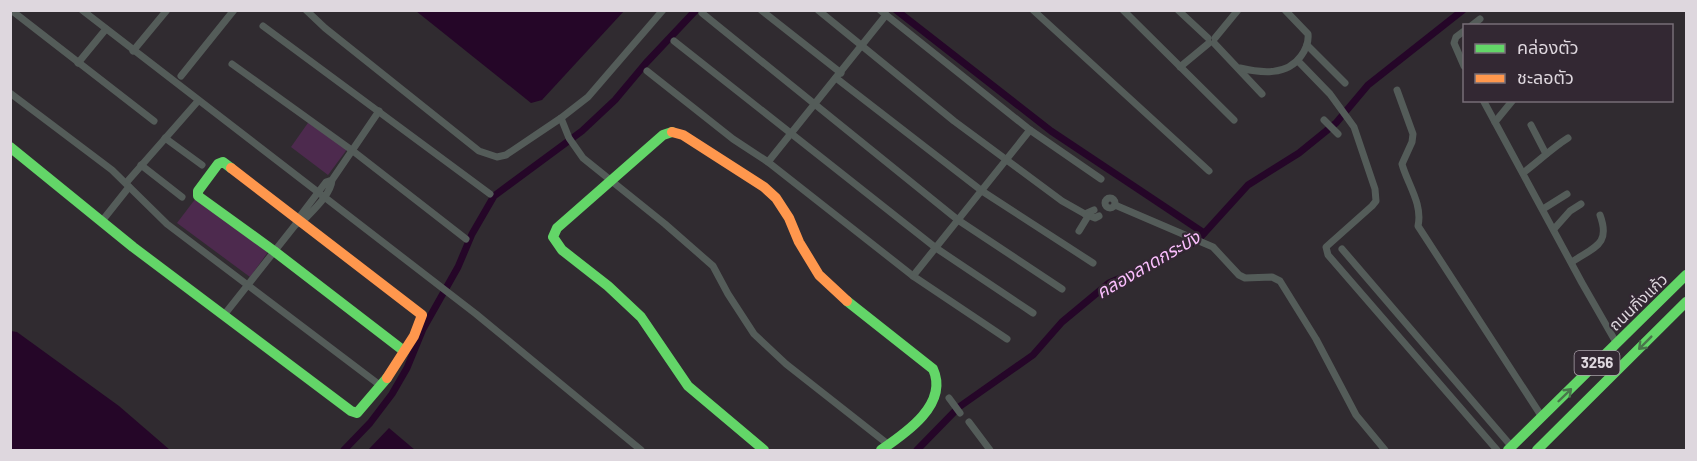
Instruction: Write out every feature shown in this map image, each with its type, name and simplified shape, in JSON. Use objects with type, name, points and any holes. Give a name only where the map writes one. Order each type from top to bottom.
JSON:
[{"type":"street","points":[[11,10],[153,121]]},
{"type":"street","points":[[82,10],[476,314],[641,450]]},
{"type":"street","points":[[181,76],[234,10]]},
{"type":"street","points":[[306,10],[325,28],[487,155],[506,155],[588,97],[663,10]]},
{"type":"street","points":[[761,10],[982,191],[1093,263]]},
{"type":"street","points":[[818,10],[954,121],[1062,201],[1178,232],[1213,247],[1239,275],[1245,278],[1272,277],[1280,281],[1316,339],[1356,415],[1385,450]]},
{"type":"street","points":[[1033,10],[1209,171]]},
{"type":"street","points":[[1124,10],[1234,120]]},
{"type":"street","points":[[1178,10],[1240,68],[1262,94]]},
{"type":"street","points":[[1240,68],[1264,72],[1279,71],[1298,61],[1307,45],[1308,34],[1285,10]]},
{"type":"street","points":[[133,51],[164,11]]},
{"type":"street","points":[[1180,67],[1212,41],[1236,11]]},
{"type":"street","points":[[702,13],[958,220],[1062,289]]},
{"type":"street","points":[[768,162],[862,46],[883,13],[1030,130],[1101,179]]},
{"type":"street","points":[[1474,24],[1480,19]]},
{"type":"street","points":[[263,26],[490,194]]},
{"type":"street","points":[[78,63],[106,29]]},
{"type":"street","points":[[1463,32],[1456,37],[1454,44],[1463,64]]},
{"type":"street","points":[[674,41],[936,248],[1033,313]]},
{"type":"street","points":[[1307,45],[1345,83]]},
{"type":"street","points":[[1298,61],[1330,94],[1354,127],[1375,189],[1376,201],[1326,247],[1328,255],[1497,450]]},
{"type":"street","points":[[232,64],[353,151],[466,240]]},
{"type":"street","points":[[647,71],[913,276],[1007,339]]},
{"type":"street","points":[[1397,90],[1413,130],[1412,142],[1402,164],[1413,188],[1419,219],[1418,226],[1542,417]]},
{"type":"street","points":[[10,93],[128,185],[167,225],[381,386]]},
{"type":"street","points":[[102,221],[141,165],[198,100]]},
{"type":"street","points":[[1484,102],[1617,344]]},
{"type":"street","points":[[1495,122],[1511,102]]},
{"type":"street","points":[[224,315],[321,195],[332,185],[332,180],[380,111]]},
{"type":"street","points":[[561,118],[569,138],[583,158],[611,180],[703,255],[713,266],[754,334],[885,448],[902,435],[932,402],[939,388],[938,376],[933,369],[855,309],[819,275],[799,242],[789,218],[776,198],[764,187],[682,135],[671,132],[663,135],[611,180],[557,228],[553,233],[555,241],[562,250],[608,286],[641,317],[688,386],[764,450]]},
{"type":"street","points":[[1324,121],[1337,133]]},
{"type":"street","points":[[1531,125],[1546,154]]},
{"type":"street","points":[[913,276],[1030,130]]},
{"type":"street","points":[[165,138],[202,165]]},
{"type":"street","points":[[1523,172],[1568,138]]},
{"type":"street","points":[[10,147],[133,247],[351,411],[357,413],[381,386],[404,351],[422,322],[422,315],[298,223],[223,162],[218,164],[198,190],[198,196],[404,351]]},
{"type":"street","points":[[141,165],[182,198]]},
{"type":"street","points":[[1543,209],[1567,194]]},
{"type":"street","points":[[1554,229],[1570,211],[1581,204]]},
{"type":"street","points":[[1079,231],[1099,210]]},
{"type":"street","points":[[1572,262],[1602,240],[1605,231],[1600,215]]},
{"type":"street","points":[[1342,249],[1510,449]]},
{"type":"street","name":"ถนนกิ่งแก้ว","points":[[1510,449],[1686,275]]},
{"type":"street","name":"ถนนกิ่งแก้ว","points":[[1537,450],[1686,302]]},
{"type":"street","points":[[949,398],[960,413]]},
{"type":"street","points":[[969,422],[990,450]]},
{"type":"shaded area","points":[[416,11],[624,11],[542,100],[531,103]]},
{"type":"shaded area","points":[[310,120],[348,148],[328,175],[291,147]]},
{"type":"shaded area","points":[[196,198],[268,252],[250,277],[177,223]]},
{"type":"shaded area","points":[[11,331],[17,332],[119,406],[170,450],[11,450]]},
{"type":"shaded area","points":[[389,428],[415,450],[368,450]]},
{"type":"waterway","points":[[344,450],[370,423],[392,394],[407,368],[423,329],[494,196],[582,131],[615,100],[696,10]]},
{"type":"waterway","points":[[896,10],[1051,131],[1204,233]]},
{"type":"waterway","name":"คลองลาดกระบัง","points":[[917,450],[959,407],[1033,355],[1062,322],[1109,283],[1169,257],[1198,240],[1248,185],[1299,153],[1336,123],[1368,85],[1463,10]]},
{"type":"traffic: fast","points":[[672,132],[663,135],[557,228],[553,237],[562,250],[608,286],[641,317],[688,386],[764,450]]},
{"type":"traffic: fast","points":[[10,147],[133,247],[351,411],[357,413],[387,378]]},
{"type":"traffic: fast","points":[[231,168],[223,162],[218,164],[198,191],[198,196],[404,351]]},
{"type":"traffic: fast","points":[[1508,450],[1686,275]]},
{"type":"traffic: fast","points":[[847,301],[933,369],[936,382],[935,394],[930,406],[922,416],[913,426],[881,450]]},
{"type":"traffic: fast","points":[[1537,450],[1686,302]]},
{"type":"traffic: slow","points":[[672,132],[683,135],[764,187],[776,198],[819,275],[847,301]]},
{"type":"traffic: slow","points":[[231,168],[422,315],[414,336],[387,378]]}]
